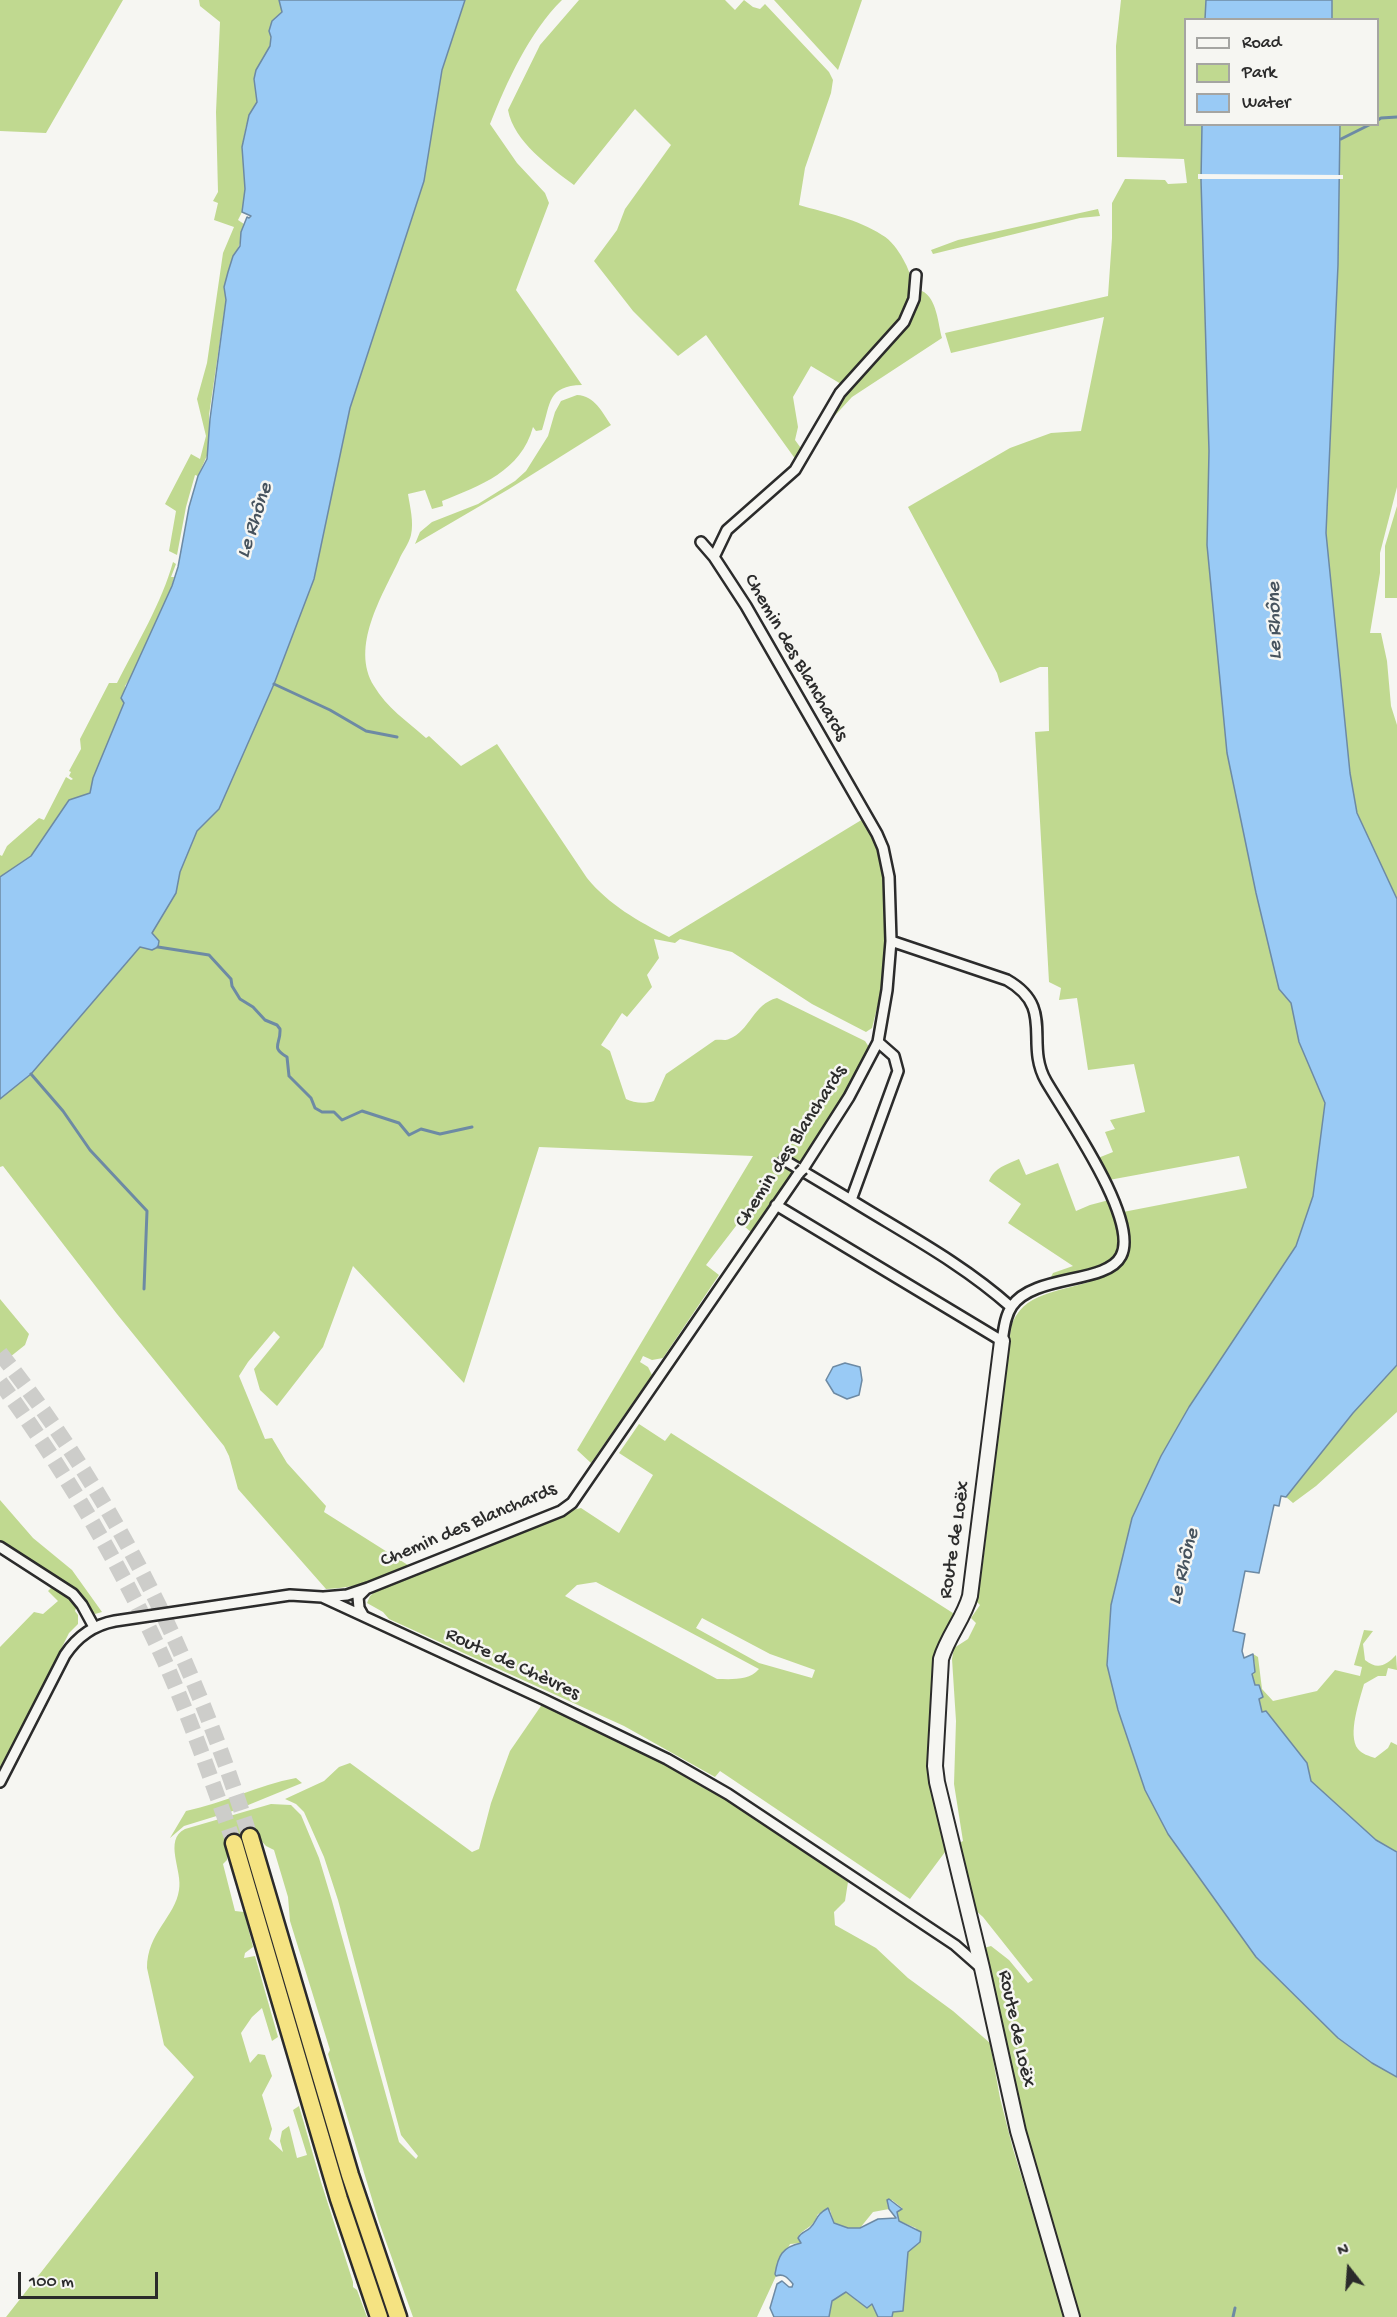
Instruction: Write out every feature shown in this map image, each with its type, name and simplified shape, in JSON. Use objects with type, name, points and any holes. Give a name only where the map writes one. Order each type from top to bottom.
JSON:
[{"type":"highway","points":[[250,1837],[350,2175],[398,2317]]},
{"type":"highway","points":[[234,1843],[339,2199],[379,2317]]},
{"type":"street","points":[[714,557],[727,530],[795,470],[840,393],[904,322],[914,299],[916,275]]},
{"type":"street","name":"Chemin des Blanchards","points":[[322,1598],[347,1595],[368,1588],[561,1511],[572,1503],[801,1171],[849,1097],[878,1042],[887,990],[891,941],[889,878],[883,848],[746,606],[714,557],[701,543]]},
{"type":"street","points":[[784,1160],[959,1266],[987,1285],[1011,1307],[1020,1298],[1049,1284],[1106,1270],[1120,1258],[1125,1235],[1121,1219],[1090,1154],[1042,1074],[1036,1056],[1038,1023],[1034,1008],[1025,994],[1007,981],[891,941]]},
{"type":"street","points":[[851,1200],[898,1071],[894,1056],[878,1042]]},
{"type":"street","points":[[776,1205],[1002,1341]]},
{"type":"street","name":"Route de Loëx","points":[[1011,1307],[1005,1320],[1002,1341],[972,1587],[965,1611],[945,1645],[941,1659],[935,1752],[937,1782],[1018,2131],[1072,2317]]},
{"type":"street","points":[[0,1547],[73,1594],[94,1627],[75,1642],[65,1655],[0,1782]]},
{"type":"street","points":[[364,1617],[359,1608],[358,1597],[368,1588]]},
{"type":"street","name":"Route de Chèvres","points":[[94,1627],[115,1621],[290,1595],[322,1598],[667,1759],[756,1813],[961,1950],[982,1968]]},
{"type":"green space","points":[[0,0],[123,0],[46,133],[0,131]]},
{"type":"green space","points":[[199,0],[279,0],[283,9],[271,37],[270,46],[254,79],[257,102],[246,126],[242,147],[245,189],[242,212],[238,220],[244,224],[227,280],[209,415],[209,451],[198,476],[195,475],[177,555],[169,551],[176,511],[165,504],[191,454],[200,459],[206,436],[197,399],[207,363],[223,253],[234,227],[214,220],[218,203],[213,201],[218,192],[216,112],[220,22],[200,6]]},
{"type":"green space","points":[[465,0],[562,0],[529,42],[511,75],[490,124],[517,163],[545,193],[549,203],[516,290],[582,385],[571,386],[556,393],[549,404],[542,430],[536,431],[533,427],[519,455],[497,475],[442,501],[443,506],[432,509],[425,490],[408,494],[412,520],[411,535],[371,622],[365,655],[367,671],[385,701],[426,738],[429,736],[461,766],[497,744],[587,878],[625,912],[669,937],[863,819],[877,846],[883,866],[885,952],[880,996],[872,1028],[866,1032],[812,1004],[732,952],[680,939],[675,943],[654,939],[659,958],[647,975],[652,987],[627,1017],[622,1013],[601,1045],[610,1051],[626,1099],[640,1103],[654,1101],[666,1074],[715,1040],[727,1040],[736,1035],[762,1006],[777,998],[865,1041],[869,1047],[845,1096],[781,1192],[770,1203],[751,1232],[739,1222],[706,1265],[719,1275],[663,1358],[652,1360],[643,1356],[640,1362],[648,1367],[652,1375],[591,1463],[577,1450],[753,1156],[539,1147],[464,1383],[353,1266],[323,1347],[277,1406],[260,1390],[254,1369],[280,1337],[274,1331],[239,1376],[265,1439],[272,1438],[287,1463],[326,1506],[324,1512],[411,1567],[380,1579],[326,1589],[238,1489],[224,1446],[117,1314],[3,1166],[0,1167],[0,1099],[31,1074],[140,947],[152,950],[151,933],[176,893],[180,872],[197,831],[219,809],[274,684],[314,579],[350,408],[442,70]]},
{"type":"green space","points":[[579,0],[725,0],[735,10],[744,0],[760,9],[765,4],[829,72],[833,80],[831,93],[805,168],[799,205],[873,229],[888,240],[899,252],[909,272],[910,296],[901,318],[841,384],[811,366],[793,397],[798,427],[795,440],[803,451],[796,460],[706,335],[678,356],[633,311],[594,261],[617,230],[625,209],[671,145],[635,109],[574,185],[534,153],[517,133],[508,110],[540,45]]},
{"type":"green space","points":[[774,0],[862,0],[838,70]]},
{"type":"green space","points":[[1121,0],[1206,0],[1205,18],[1184,18],[1184,126],[1202,126],[1201,180],[1209,451],[1207,545],[1227,753],[1256,893],[1279,989],[1291,1003],[1299,1042],[1325,1103],[1313,1196],[1296,1246],[1189,1407],[1161,1456],[1132,1518],[1111,1605],[1107,1665],[1118,1710],[1145,1790],[1168,1834],[1256,1957],[1338,2038],[1372,2063],[1397,2077],[1397,2317],[1077,2317],[1024,2131],[984,1948],[991,1946],[1009,1960],[1028,1983],[1033,1980],[983,1917],[974,1909],[957,1844],[963,1841],[954,1784],[956,1721],[952,1659],[954,1648],[968,1639],[976,1623],[971,1618],[980,1605],[974,1599],[978,1573],[983,1562],[1011,1327],[1016,1315],[1033,1300],[1054,1291],[1089,1282],[1084,1272],[1051,1277],[1053,1273],[1073,1266],[1008,1223],[1021,1204],[989,1181],[991,1176],[998,1169],[1019,1159],[1026,1175],[1058,1163],[1076,1211],[1109,1200],[1116,1216],[1123,1212],[1247,1188],[1239,1156],[1109,1180],[1098,1158],[1113,1152],[1105,1132],[1115,1129],[1110,1120],[1145,1112],[1134,1064],[1088,1070],[1077,998],[1059,1000],[1061,988],[1049,982],[1035,732],[1049,731],[1048,667],[1040,667],[1000,683],[997,673],[908,507],[1010,448],[1051,433],[1081,431],[1104,317],[951,353],[945,333],[1108,296],[1112,203],[1125,179],[1165,180],[1168,184],[1187,183],[1184,159],[1117,157],[1116,46]]},
{"type":"green space","points":[[1332,0],[1397,0],[1397,487],[1380,553],[1380,573],[1370,633],[1381,633],[1387,661],[1391,706],[1397,725],[1397,899],[1357,813],[1350,773],[1326,533],[1338,265],[1340,126],[1379,126],[1379,18],[1332,18]]},
{"type":"green space","points":[[1098,209],[1100,216],[1080,218],[933,254],[931,250],[958,240]]},
{"type":"green space","points":[[922,291],[927,294],[934,305],[942,338],[852,397],[828,423],[808,456],[843,394],[893,340]]},
{"type":"green space","points":[[577,395],[589,398],[611,425],[415,544],[420,532],[432,522],[478,504],[515,481],[526,471],[548,436],[561,401]]},
{"type":"green space","points":[[1397,506],[1397,598],[1385,598],[1385,546]]},
{"type":"green space","points":[[173,562],[176,564],[171,577],[174,577],[172,586],[136,669],[125,686],[124,703],[93,778],[90,793],[45,853],[0,878],[0,855],[2,856],[7,846],[39,818],[44,820],[66,777],[73,779],[69,776],[71,772],[69,771],[81,749],[80,739],[109,683],[117,683],[141,638],[156,608]]},
{"type":"green space","points":[[0,1299],[29,1334],[25,1345],[0,1365]]},
{"type":"green space","points":[[1397,1347],[1397,1412],[1316,1486],[1293,1503],[1286,1497]]},
{"type":"green space","points":[[639,1424],[665,1441],[671,1433],[956,1615],[940,1640],[934,1661],[929,1750],[948,1848],[910,1899],[720,1771],[715,1777],[624,1726],[389,1619],[383,1612],[367,1603],[370,1596],[377,1590],[568,1511],[581,1508],[619,1533],[653,1475],[619,1453]],"holes":[[[596,1582],[759,1669],[750,1676],[717,1679],[565,1596],[577,1585]],[[702,1618],[770,1654],[815,1670],[812,1678],[759,1663],[696,1628]]]},
{"type":"green space","points":[[0,1500],[33,1538],[72,1570],[102,1612],[95,1614],[72,1586],[32,1564],[0,1541]]},
{"type":"green space","points":[[53,1586],[66,1594],[77,1606],[75,1611],[78,1615],[78,1624],[69,1633],[0,1772],[0,1647],[34,1612],[43,1614],[58,1601],[48,1591]]},
{"type":"green space","points":[[1364,1630],[1373,1631],[1363,1644],[1365,1660],[1377,1666],[1389,1662],[1396,1655],[1397,1670],[1388,1668],[1386,1676],[1378,1676],[1364,1684],[1355,1717],[1354,1735],[1358,1749],[1375,1758],[1388,1748],[1391,1742],[1397,1745],[1397,1852],[1376,1840],[1311,1781],[1307,1763],[1262,1712],[1258,1699],[1259,1685],[1255,1685],[1251,1674],[1255,1667],[1253,1654],[1258,1657],[1262,1689],[1273,1701],[1317,1691],[1335,1670],[1360,1676],[1362,1667],[1354,1665]]},
{"type":"green space","points":[[543,1703],[666,1763],[718,1793],[848,1882],[845,1901],[834,1912],[835,1925],[876,1948],[908,1978],[953,2011],[990,2043],[1000,2098],[1013,2149],[1065,2317],[892,2317],[893,2312],[903,2311],[908,2252],[920,2242],[916,2228],[899,2221],[897,2212],[902,2208],[892,2200],[887,2203],[889,2209],[873,2212],[860,2228],[848,2228],[834,2223],[830,2210],[818,2214],[811,2226],[798,2237],[801,2243],[790,2244],[757,2317],[413,2317],[379,2222],[328,2054],[330,2050],[290,1921],[288,1897],[274,1850],[266,1846],[255,1834],[243,1845],[231,1846],[227,1852],[227,1860],[223,1864],[235,1911],[244,1912],[253,1947],[245,1953],[244,1958],[255,1956],[278,2037],[272,2041],[262,2008],[252,2017],[241,2033],[250,2063],[258,2054],[265,2055],[272,2076],[262,2095],[272,2129],[269,2139],[283,2152],[280,2141],[282,2131],[289,2126],[297,2158],[307,2155],[293,2110],[299,2106],[353,2287],[357,2290],[367,2317],[6,2317],[194,2077],[164,2045],[147,1968],[151,1945],[172,1909],[179,1890],[180,1882],[174,1848],[175,1840],[185,1829],[271,1804],[291,1805],[301,1815],[319,1858],[332,1901],[399,2142],[416,2159],[418,2156],[401,2135],[338,1900],[324,1857],[304,1812],[296,1804],[285,1799],[324,1781],[339,1767],[350,1763],[472,1852],[479,1849],[491,1803],[510,1751]]},
{"type":"green space","points":[[296,1778],[302,1783],[236,1810],[184,1826],[170,1838],[186,1811]]},
{"type":"green space","points":[[850,2290],[858,2302],[869,2298],[883,2317],[825,2317],[825,2313],[837,2294]]},
{"type":"water","name":"Le Rhône","points":[[279,0],[465,0],[442,70],[424,181],[350,408],[314,579],[274,684],[219,809],[197,831],[180,872],[176,893],[152,933],[159,941],[158,947],[152,950],[140,947],[31,1074],[0,1099],[0,877],[31,856],[69,800],[90,793],[93,778],[124,703],[121,698],[172,586],[178,567],[189,507],[198,476],[207,459],[226,300],[224,287],[233,256],[240,246],[241,232],[247,217],[251,216],[242,212],[245,189],[242,147],[249,115],[257,102],[254,79],[256,70],[270,46],[269,31],[272,21],[282,12]]},
{"type":"water","points":[[1206,0],[1332,0],[1332,18],[1205,18]]},
{"type":"water","name":"Le Rhône","points":[[1202,126],[1340,126],[1338,265],[1326,533],[1350,773],[1357,813],[1397,899],[1397,1365],[1353,1413],[1286,1497],[1281,1496],[1279,1506],[1274,1505],[1259,1573],[1245,1571],[1233,1631],[1245,1634],[1242,1651],[1244,1658],[1253,1654],[1255,1672],[1252,1674],[1255,1685],[1259,1685],[1263,1697],[1259,1699],[1262,1712],[1266,1711],[1307,1763],[1311,1781],[1376,1840],[1397,1852],[1397,2077],[1372,2063],[1338,2038],[1256,1957],[1168,1834],[1145,1790],[1118,1710],[1107,1665],[1111,1605],[1132,1518],[1161,1456],[1189,1407],[1296,1246],[1313,1196],[1325,1103],[1299,1042],[1291,1003],[1279,989],[1256,893],[1227,753],[1207,545],[1209,451],[1201,180]]},
{"type":"water","points":[[845,1363],[860,1367],[862,1380],[859,1395],[847,1399],[834,1393],[826,1380],[833,1367]]},
{"type":"water","points":[[889,2199],[902,2209],[897,2212],[899,2221],[921,2232],[920,2242],[908,2252],[903,2311],[893,2312],[892,2317],[878,2317],[872,2304],[867,2308],[846,2292],[832,2301],[829,2317],[774,2317],[770,2308],[777,2284],[782,2281],[792,2287],[793,2284],[788,2278],[775,2274],[782,2253],[789,2247],[801,2243],[799,2236],[810,2228],[821,2213],[828,2208],[834,2223],[848,2228],[860,2228],[878,2219],[896,2218],[889,2209],[887,2200]]},
{"type":"pier","points":[[1198,174],[1343,175],[1343,179],[1198,179]]},
{"type":"waterway","points":[[1379,119],[1397,117]]},
{"type":"waterway","points":[[1341,139],[1367,126]]},
{"type":"waterway","points":[[274,684],[330,710],[366,731],[397,737]]},
{"type":"waterway","points":[[158,947],[209,955],[231,979],[232,986],[240,999],[280,1029],[277,1045],[279,1051],[287,1057],[289,1076],[311,1098],[315,1108],[322,1112],[334,1112],[342,1120],[362,1111],[399,1123],[409,1135],[421,1129],[440,1134],[472,1127]]},
{"type":"waterway","points":[[31,1074],[63,1111],[90,1150],[147,1211],[144,1289]]},
{"type":"waterway","points":[[1233,2317],[1235,2308]]},
{"type":"tunnel","points":[[0,1353],[42,1409],[80,1466],[148,1583],[203,1706],[250,1837]]},
{"type":"tunnel","points":[[0,1382],[68,1482],[147,1623],[201,1751],[234,1843]]}]
